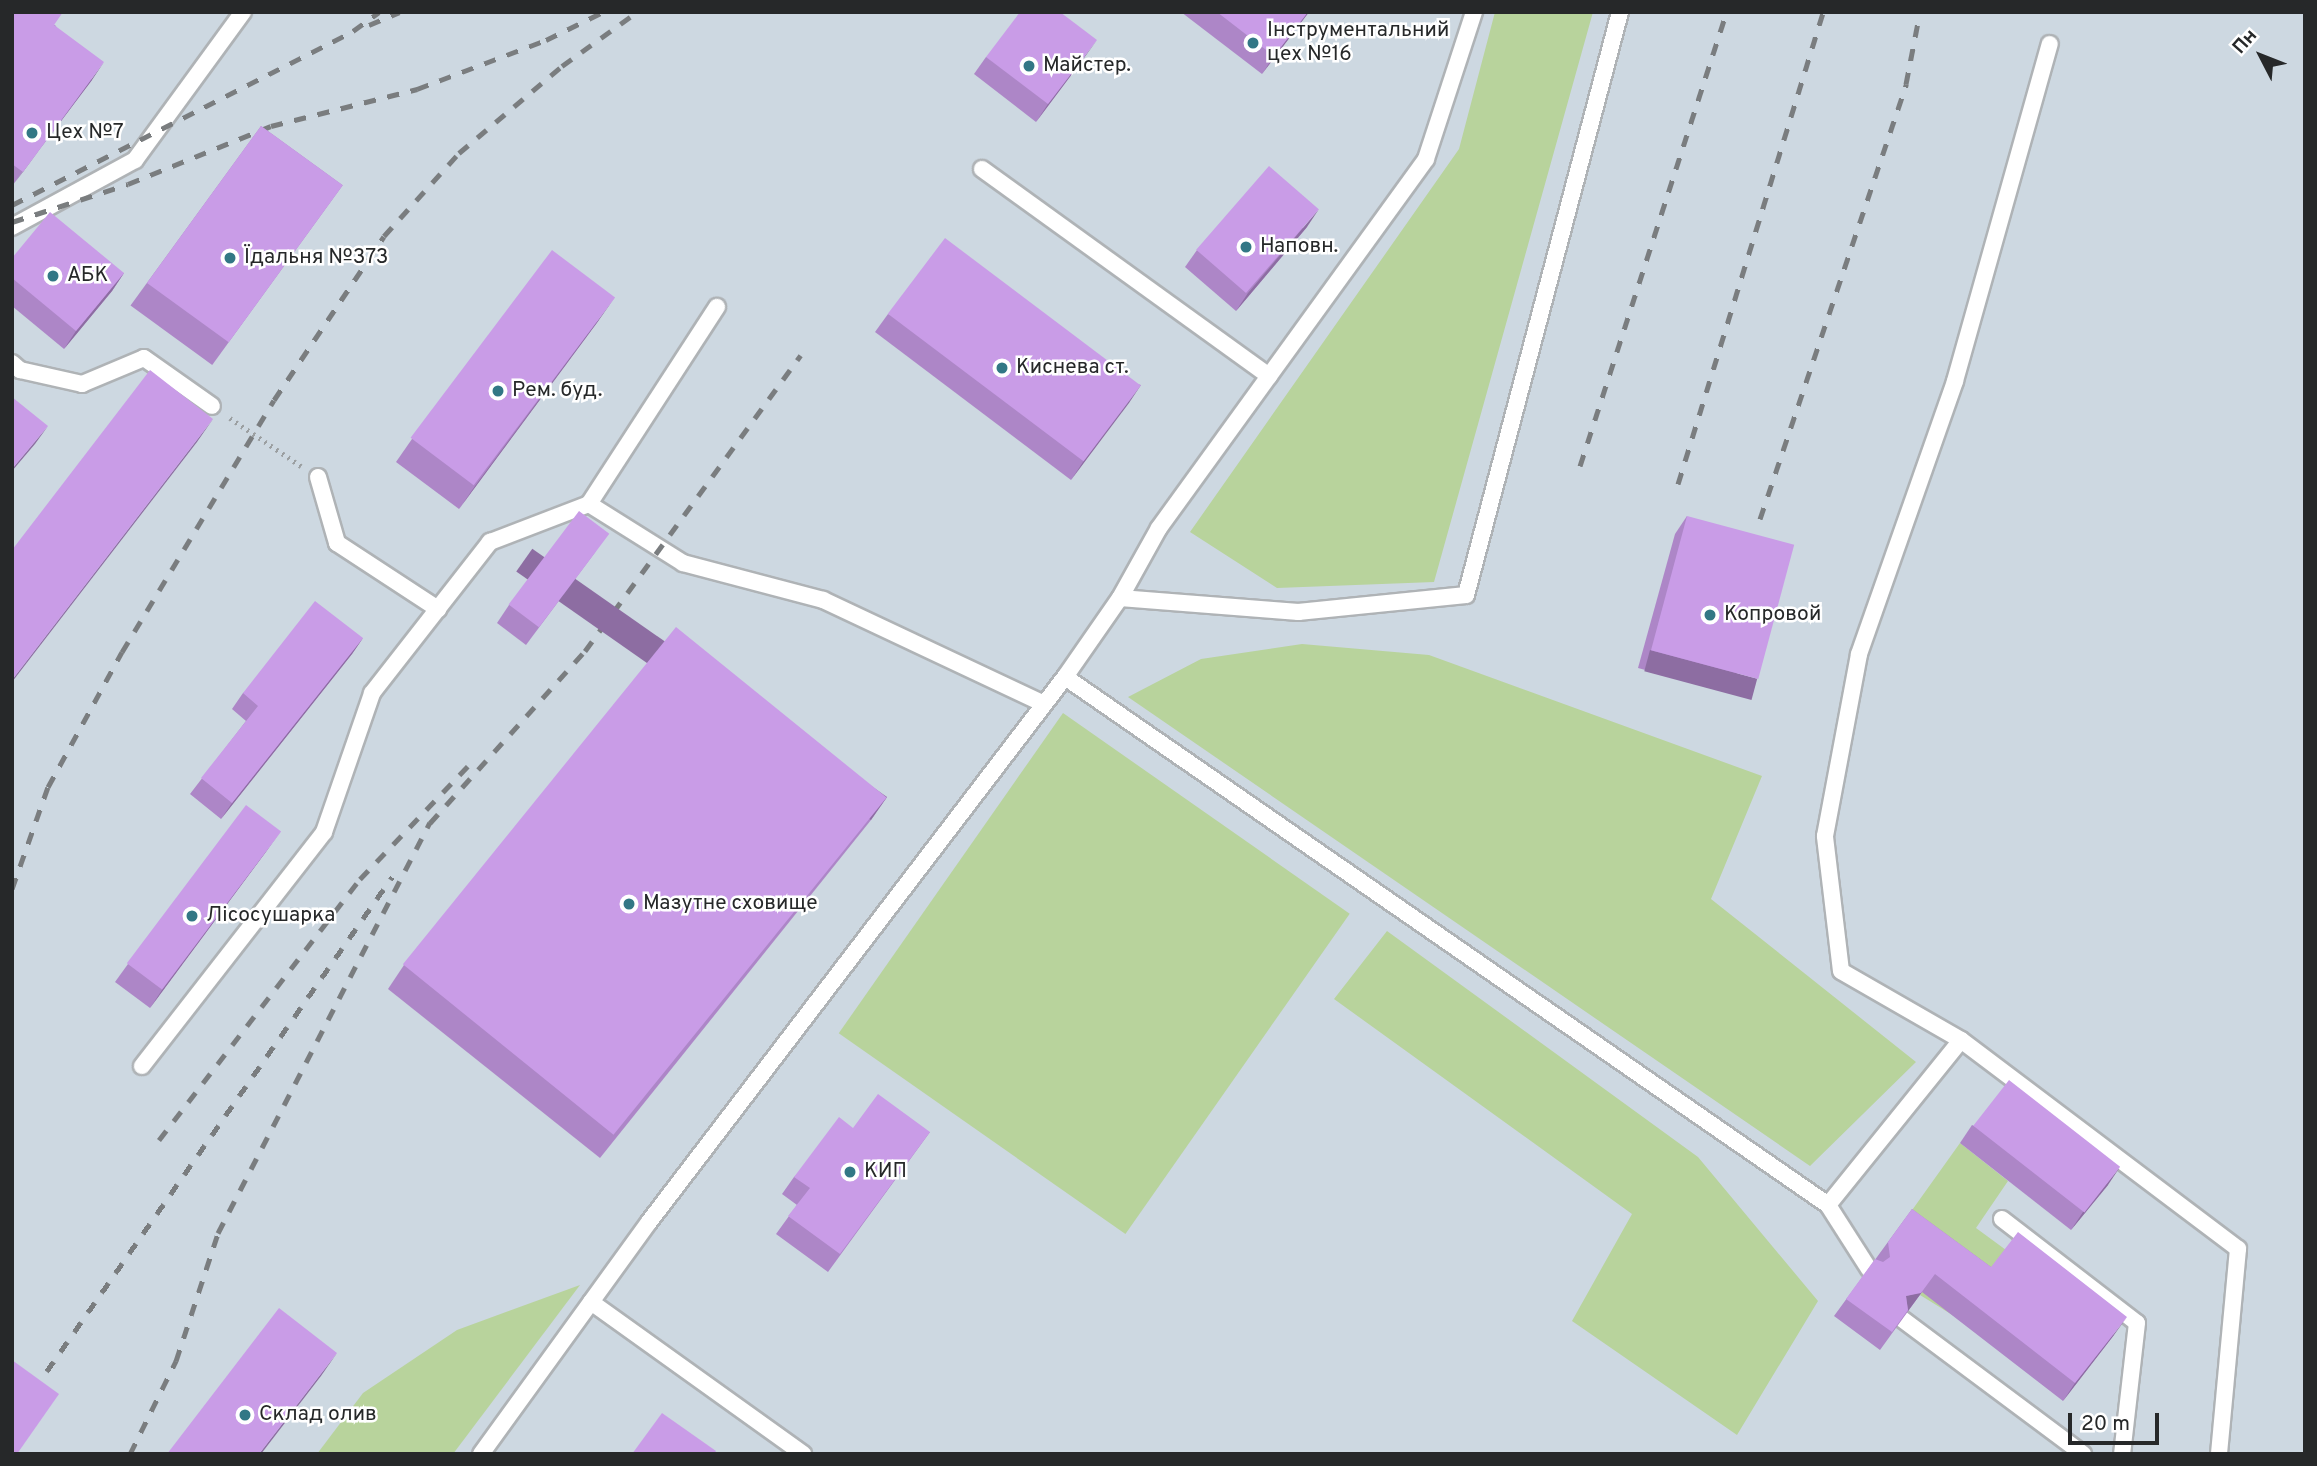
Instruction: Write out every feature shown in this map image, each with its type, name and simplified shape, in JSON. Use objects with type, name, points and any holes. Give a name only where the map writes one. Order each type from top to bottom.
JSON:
[{"type":"lane","points":[[12,227],[135,160],[243,12]]},
{"type":"lane","points":[[481,1454],[592,1302],[1065,677],[1120,598],[1159,528],[1426,159],[1474,12]]},
{"type":"lane","points":[[1120,598],[1298,612],[1466,595],[1620,12]]},
{"type":"lane","points":[[2049,44],[1955,381],[1859,654],[1825,836],[1841,971],[1961,1040],[2238,1249],[2219,1454]]},
{"type":"lane","points":[[982,169],[1269,376]]},
{"type":"lane","points":[[142,1066],[324,832],[372,693],[490,542],[589,504],[717,307]]},
{"type":"lane","points":[[12,363],[20,370],[82,384],[144,358],[212,406]]},
{"type":"lane","points":[[318,477],[337,542],[438,609]]},
{"type":"lane","points":[[589,504],[683,563],[823,600],[1044,704]]},
{"type":"lane","points":[[1065,677],[1828,1205],[1869,1269]]},
{"type":"lane","points":[[1828,1205],[1961,1040]]},
{"type":"lane","points":[[2002,1219],[2137,1323],[2122,1454]]},
{"type":"lane","points":[[592,1302],[803,1454]]},
{"type":"lane","points":[[1902,1319],[2083,1454]]},
{"type":"path","points":[[212,406],[318,477]]},
{"type":"shaded area","points":[[12,12],[2305,12],[2305,1454],[12,1454]]},
{"type":"green space","points":[[1495,12],[1593,12],[1434,582],[1277,588],[1190,532],[1459,149]]},
{"type":"green space","points":[[1302,644],[1429,655],[1762,776],[1711,899],[1916,1062],[1810,1166],[1128,697],[1201,659]]},
{"type":"green space","points":[[1063,713],[1350,914],[1125,1234],[839,1033]]},
{"type":"green space","points":[[1387,931],[1698,1157],[1818,1301],[1737,1435],[1572,1321],[1632,1214],[1334,999]]},
{"type":"green space","points":[[1960,1143],[2008,1181],[1976,1228],[2006,1250],[1954,1316],[1920,1295],[1945,1260],[1900,1227]]},
{"type":"green space","points":[[580,1285],[453,1454],[317,1454],[363,1393],[457,1330]]},
{"type":"building","name":"Цех №7","points":[[12,12],[63,12],[54,25],[104,62],[23,172],[12,164]]},
{"type":"building","name":"Майстер.","points":[[1020,12],[1060,12],[1097,40],[1048,104],[986,57]]},
{"type":"building","points":[[1217,12],[1308,12],[1274,56]]},
{"type":"building","name":"Їдальня №373","points":[[261,126],[343,185],[229,342],[147,283]]},
{"type":"building","name":"Наповн.","points":[[1269,166],[1319,209],[1246,293],[1196,250]]},
{"type":"building","name":"АБК","points":[[50,212],[124,273],[76,331],[12,278],[12,258]]},
{"type":"building","name":"Киснева ст.","points":[[945,238],[1141,385],[1083,461],[888,314]]},
{"type":"building","name":"Рем. буд.","points":[[552,250],[615,298],[474,485],[411,438]]},
{"type":"building","points":[[150,370],[213,419],[12,680],[12,550]]},
{"type":"building","points":[[12,397],[48,426],[12,469]]},
{"type":"building","points":[[579,511],[609,534],[539,627],[509,604]]},
{"type":"building","name":"Копровой","points":[[1687,516],[1794,545],[1758,679],[1651,650]]},
{"type":"building","points":[[315,601],[363,638],[232,803],[201,778],[258,706],[243,693]]},
{"type":"building","name":"Мазутне сховище","points":[[676,627],[887,798],[613,1135],[403,964]]},
{"type":"building","name":"Лісосушарка","points":[[246,805],[281,831],[162,990],[127,963]]},
{"type":"building","points":[[2009,1080],[2120,1167],[2084,1213],[1973,1126]]},
{"type":"building","name":"КИП","points":[[878,1094],[930,1132],[840,1254],[788,1216],[810,1188],[794,1177],[839,1117],[853,1128]]},
{"type":"building","points":[[1912,1209],[1991,1267],[2018,1232],[2127,1317],[2075,1383],[1935,1274],[1921,1293],[1906,1296],[1908,1310],[1892,1332],[1846,1299],[1875,1259],[1883,1262],[1890,1257],[1888,1242]]},
{"type":"building","name":"Склад олив","points":[[279,1308],[337,1353],[259,1454],[167,1454]]},
{"type":"building","points":[[12,1360],[59,1394],[17,1454],[12,1454]]},
{"type":"building","points":[[662,1413],[716,1451],[714,1454],[632,1454]]},
{"type":"railway","points":[[12,205],[353,31],[379,12]]},
{"type":"railway","points":[[369,25],[399,12]]},
{"type":"railway","points":[[12,222],[128,184],[271,126],[417,89],[546,40],[603,12]]},
{"type":"railway","points":[[12,889],[48,787],[122,652],[274,400],[384,236],[459,153],[562,66],[637,12]]},
{"type":"railway","points":[[1580,466],[1727,12]]},
{"type":"railway","points":[[1678,484],[1823,12]]},
{"type":"railway","points":[[1760,519],[1906,84],[1920,12]]},
{"type":"railway","points":[[130,1454],[176,1361],[218,1233],[430,823],[585,651],[801,355]]},
{"type":"railway","points":[[159,1140],[360,879],[470,764]]},
{"type":"railway","points":[[33,1391],[392,877]]},
{"type":"place","name":"Інструментальний цех №16","points":[[1253,43]]},
{"type":"place","name":"Майстер.","points":[[1029,66]]},
{"type":"place","name":"Цех №7","points":[[32,133]]},
{"type":"place","name":"Наповн.","points":[[1246,247]]},
{"type":"place","name":"Їдальня №373","points":[[230,258]]},
{"type":"place","name":"АБК","points":[[53,276]]},
{"type":"place","name":"Киснева ст.","points":[[1002,368]]},
{"type":"place","name":"Рем. буд.","points":[[498,391]]},
{"type":"place","name":"Копровой","points":[[1710,615]]},
{"type":"place","name":"Мазутне сховище","points":[[629,904]]},
{"type":"place","name":"Лісосушарка","points":[[192,916]]},
{"type":"place","name":"КИП","points":[[850,1172]]},
{"type":"place","name":"Склад олив","points":[[245,1415]]}]
